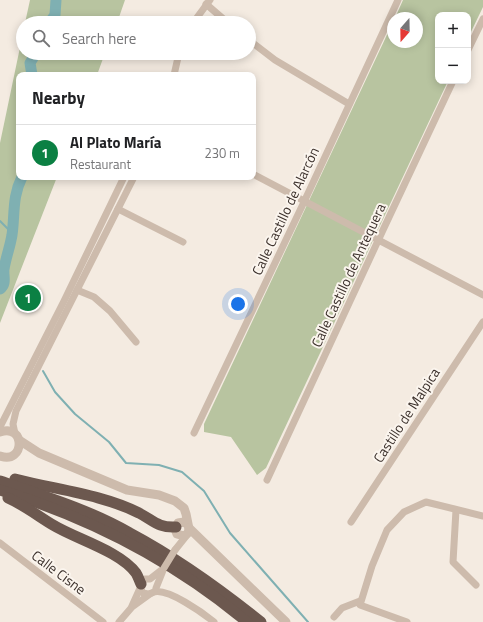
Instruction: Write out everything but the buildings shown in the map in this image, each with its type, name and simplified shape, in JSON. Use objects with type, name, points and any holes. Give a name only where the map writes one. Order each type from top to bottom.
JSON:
[{"type":"highway","points":[[0,475],[101,498],[141,514],[160,526],[183,529]]},
{"type":"highway","points":[[0,481],[71,506],[130,532],[192,570],[261,622]]},
{"type":"highway","points":[[0,490],[24,497],[124,540],[185,576],[247,622]]},
{"type":"highway","points":[[0,495],[16,502],[54,526],[101,548],[128,564],[144,583]]},
{"type":"street","name":"Calle Castillo de Alarcón","points":[[194,433],[398,0]]},
{"type":"street","points":[[198,16],[208,2],[221,16]]},
{"type":"street","points":[[469,48],[483,19]]},
{"type":"street","points":[[256,45],[275,60],[349,104]]},
{"type":"street","points":[[175,72],[177,60]]},
{"type":"street","name":"Calle Castillo de Antequera","points":[[266,480],[452,84]]},
{"type":"street","points":[[256,176],[483,295]]},
{"type":"street","points":[[0,427],[68,294],[123,180]]},
{"type":"street","points":[[18,451],[20,444],[13,424],[16,411],[132,180]]},
{"type":"street","points":[[118,209],[183,242]]},
{"type":"street","points":[[77,290],[94,296],[110,311],[136,342]]},
{"type":"street","name":"Castillo de Malpica","points":[[351,522],[483,322]]},
{"type":"street","points":[[0,432],[6,430],[38,452],[127,490],[159,495],[174,501],[184,508],[186,514],[183,529],[175,550],[153,591],[132,607]]},
{"type":"street","points":[[0,456],[7,457],[18,451],[27,450],[38,452]]},
{"type":"street","points":[[407,622],[360,605],[360,600],[372,566],[387,530],[404,512],[426,502],[483,516]]},
{"type":"street","points":[[456,510],[453,562],[476,584]]},
{"type":"street","points":[[183,529],[286,622]]},
{"type":"street","name":"Calle Cisne","points":[[0,543],[103,622]]},
{"type":"street","points":[[120,622],[132,607],[144,583],[164,568]]},
{"type":"street","points":[[144,583],[155,582],[153,591]]},
{"type":"street","points":[[144,583],[144,593],[153,591],[184,601],[214,622]]},
{"type":"street","points":[[334,617],[342,608],[360,600]]},
{"type":"green space","points":[[30,0],[125,0],[119,16],[27,16]]},
{"type":"green space","points":[[403,0],[483,0],[483,7],[471,32],[471,12],[435,12],[435,84],[447,84],[266,468],[257,475],[231,437],[204,432],[204,424],[387,35],[387,48],[423,48],[423,12],[398,12]]},
{"type":"green space","points":[[17,60],[102,60],[98,72],[16,72],[16,180],[56,180],[0,323],[0,143]]},
{"type":"waterway","points":[[54,16],[56,0]]},
{"type":"waterway","points":[[32,60],[30,63],[32,72]]},
{"type":"waterway","points":[[0,289],[4,282],[4,269],[12,235],[15,199],[21,180]]},
{"type":"waterway","points":[[0,221],[12,233]]},
{"type":"waterway","points":[[43,371],[55,392],[75,414],[109,442],[126,463],[159,465],[182,472],[204,491],[230,533],[308,622]]},
{"type":"place","name":"Al Plato María","points":[[28,298]]}]
